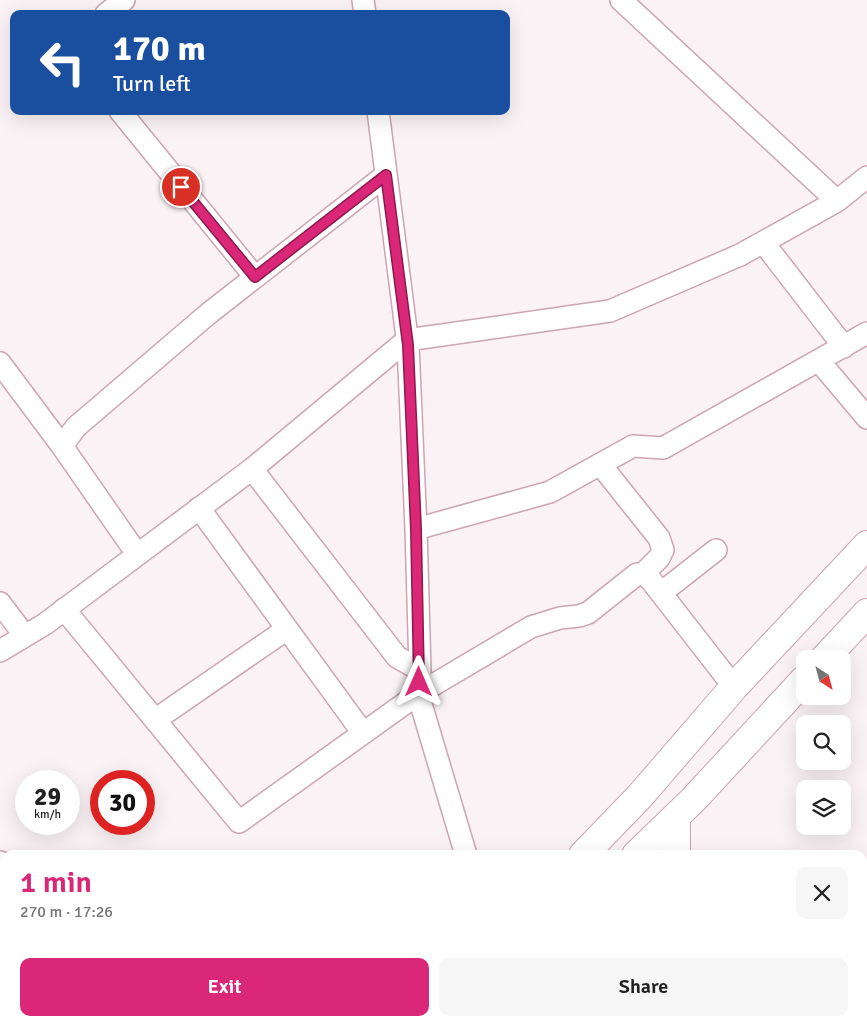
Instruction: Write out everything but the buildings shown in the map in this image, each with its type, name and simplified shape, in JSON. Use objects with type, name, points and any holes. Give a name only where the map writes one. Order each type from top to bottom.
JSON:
[{"type":"street","points":[[111,10],[124,0]]},
{"type":"street","points":[[621,0],[838,201]]},
{"type":"street","points":[[123,115],[255,277]]},
{"type":"street","points":[[378,115],[407,340],[416,529],[420,670],[418,694],[465,850]]},
{"type":"street","points":[[62,446],[76,427],[208,314],[386,175]]},
{"type":"street","points":[[0,651],[64,609],[252,469],[407,340],[610,311],[740,255],[838,201],[867,177]]},
{"type":"street","points":[[763,242],[844,347]]},
{"type":"street","points":[[416,529],[550,492],[633,446],[663,448],[867,333]]},
{"type":"street","points":[[819,361],[867,418]]},
{"type":"street","points":[[0,363],[62,446],[137,554]]},
{"type":"street","points":[[600,464],[659,538],[663,550],[659,558],[643,574]]},
{"type":"street","points":[[252,469],[397,658],[420,670]]},
{"type":"street","points":[[199,508],[363,734]]},
{"type":"street","points":[[588,850],[640,796],[734,687],[867,545]]},
{"type":"street","points":[[661,592],[716,550]]},
{"type":"street","points":[[64,609],[239,822],[418,694],[531,627],[560,618],[579,616],[588,612],[637,574],[643,574],[650,579],[734,687]]},
{"type":"street","points":[[0,603],[25,636]]},
{"type":"street","points":[[832,650],[867,613]]},
{"type":"street","points":[[155,720],[287,629]]},
{"type":"street","points":[[641,850],[676,818],[796,689]]},
{"type":"street","points":[[676,818],[676,850]]},
{"type":"route","points":[[181,187],[255,277],[386,175],[408,345],[416,529],[419,682]]}]
